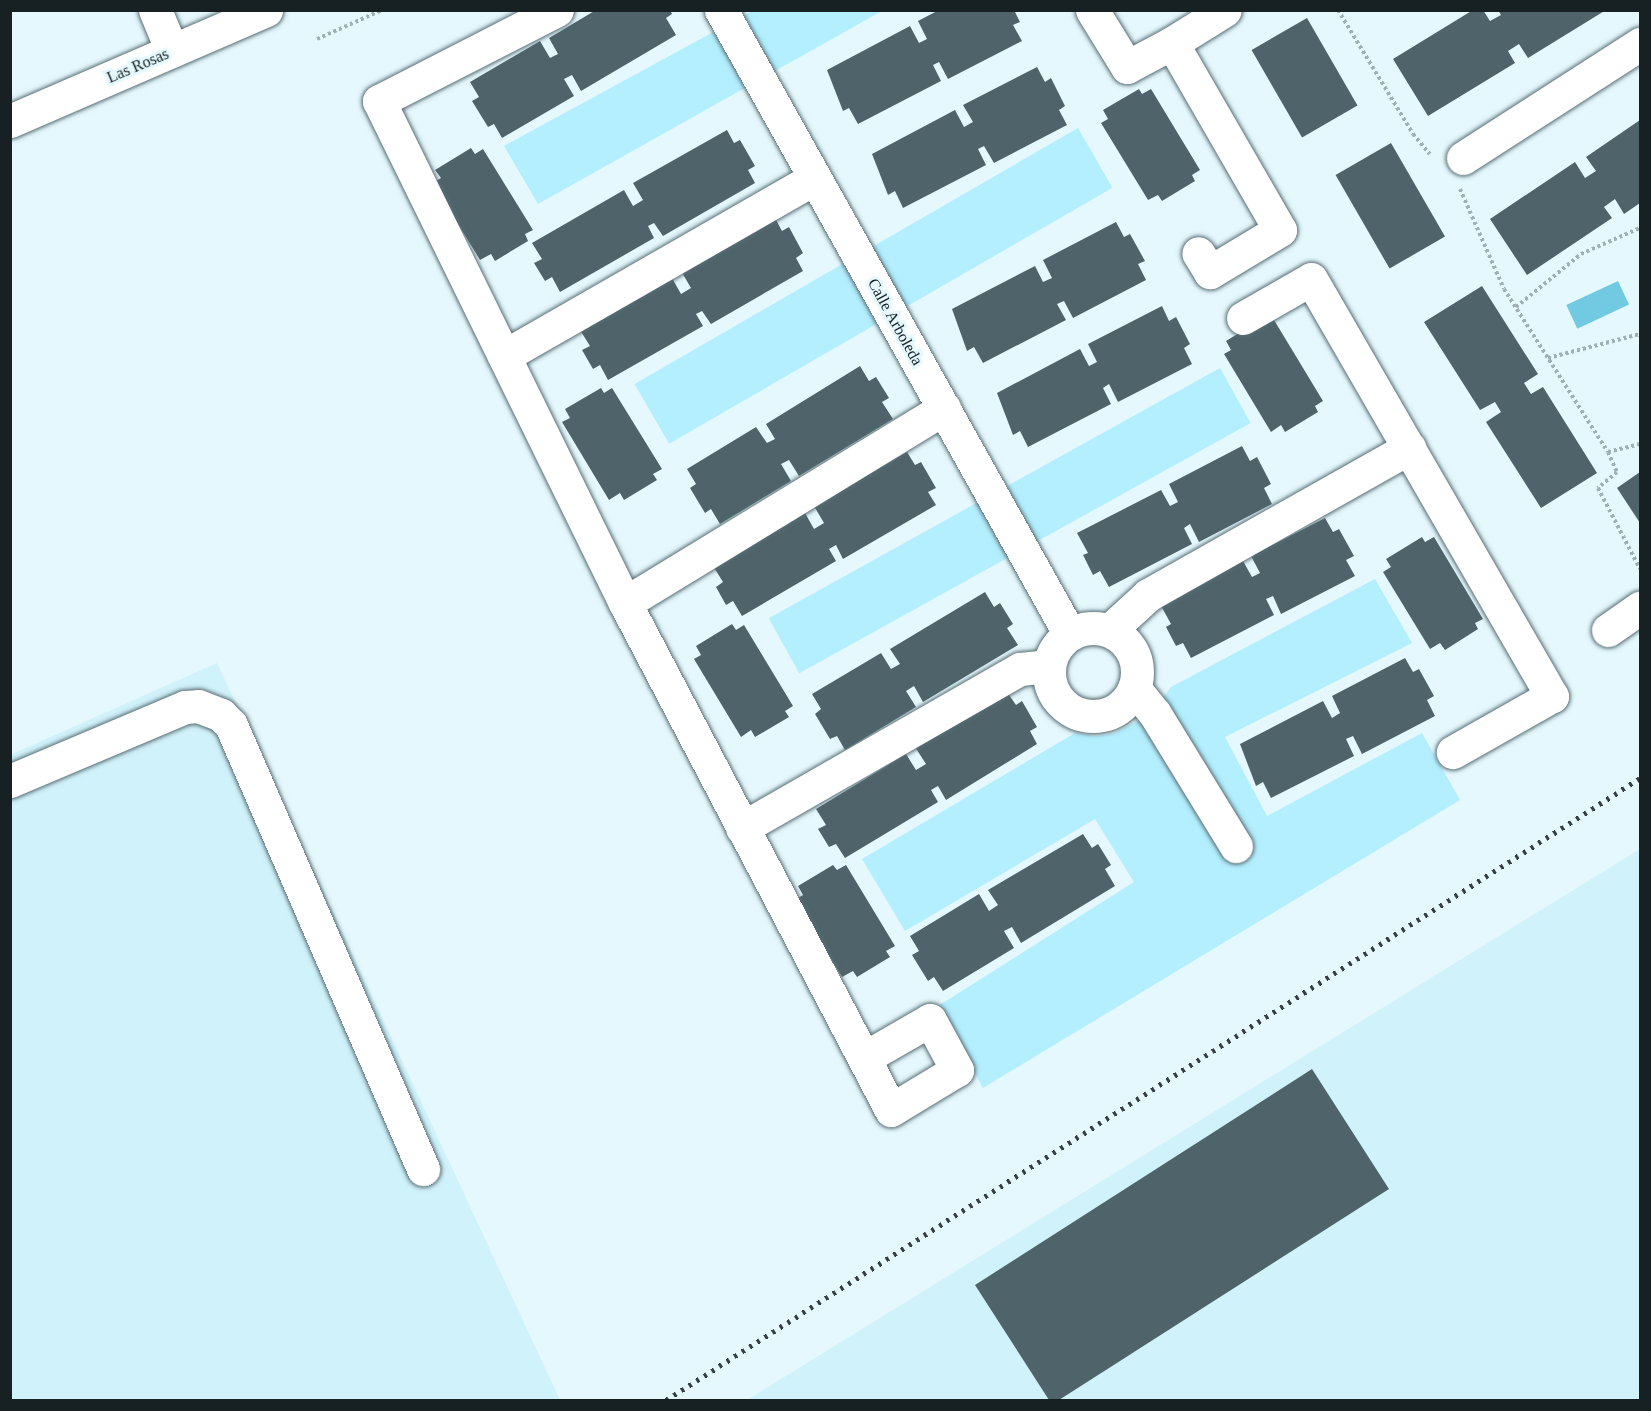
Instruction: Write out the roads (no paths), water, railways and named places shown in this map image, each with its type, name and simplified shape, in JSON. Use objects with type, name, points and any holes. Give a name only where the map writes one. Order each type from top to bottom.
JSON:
[{"type":"street","points":[[155,10],[172,51]]},
{"type":"street","name":"Las Rosas","points":[[10,121],[266,10]]},
{"type":"street","points":[[557,10],[379,101],[625,603],[864,1058]]},
{"type":"street","name":"Calle Arboleda","points":[[721,10],[1069,633]]},
{"type":"street","points":[[1092,10],[1126,67],[1172,43],[1225,10]]},
{"type":"street","points":[[1172,43],[1280,230],[1210,272],[1198,254]]},
{"type":"street","points":[[1450,166],[1641,44]]},
{"type":"street","points":[[504,356],[815,178]]},
{"type":"street","points":[[1243,318],[1311,279],[1552,696],[1453,753]]},
{"type":"street","points":[[625,603],[944,408]]},
{"type":"street","points":[[1110,630],[1148,595],[1408,448]]},
{"type":"street","points":[[1608,630],[1641,608]]},
{"type":"street","points":[[1094,627],[1110,630],[1132,650],[1138,673],[1134,688],[1123,705],[1110,713],[1082,715],[1068,709],[1055,696],[1048,666],[1058,643],[1069,633],[1094,627]]},
{"type":"street","points":[[742,828],[1020,669],[1048,666]]},
{"type":"street","points":[[1134,688],[1155,714],[1236,846]]},
{"type":"street","points":[[10,781],[185,707],[209,709],[231,724],[423,1169]]},
{"type":"railway","points":[[666,1400],[1640,778]]}]
